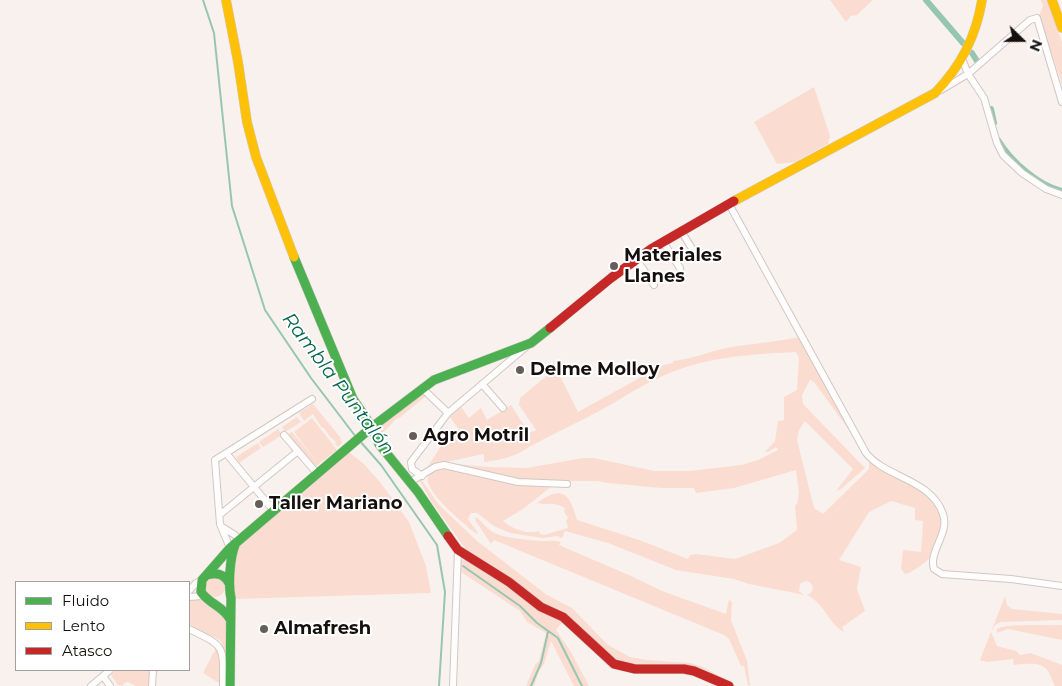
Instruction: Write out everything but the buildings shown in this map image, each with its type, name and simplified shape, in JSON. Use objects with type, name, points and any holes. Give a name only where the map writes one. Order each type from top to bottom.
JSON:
[{"type":"main road","points":[[226,0],[247,122],[256,157],[288,244],[353,399],[379,444],[410,482],[458,550],[509,582],[541,607],[563,617],[614,664],[635,669],[684,669],[694,671],[729,686]]},
{"type":"main road","points":[[230,620],[224,609],[203,596],[200,588],[210,568],[273,510],[349,446],[434,380],[456,370],[531,343],[637,260],[681,231],[935,93],[957,70],[967,54],[978,24],[982,0]]},
{"type":"main road","points":[[1052,0],[1062,28]]},
{"type":"main road","points":[[214,602],[223,599],[229,587],[232,576],[230,557],[235,545]]},
{"type":"main road","points":[[204,578],[211,573],[220,574],[224,576],[229,587],[231,598],[226,657],[230,686]]},
{"type":"street","points":[[935,93],[968,74],[1030,20],[1037,18],[1062,102]]},
{"type":"street","points":[[963,61],[968,74],[984,98],[996,143],[1003,155],[1022,174],[1046,189],[1062,195]]},
{"type":"street","points":[[729,204],[866,453],[878,465],[905,477],[930,494],[944,515],[944,529],[933,560],[934,569],[942,574],[1011,579],[1062,586]]},
{"type":"street","points":[[681,231],[698,258]]},
{"type":"street","points":[[663,242],[680,268]]},
{"type":"street","points":[[637,260],[654,285]]},
{"type":"street","points":[[422,476],[412,469],[411,462],[448,413],[531,343]]},
{"type":"street","points":[[482,384],[503,408]]},
{"type":"street","points":[[422,388],[448,413]]},
{"type":"street","points":[[235,545],[221,526],[215,460],[312,398]]},
{"type":"street","points":[[284,435],[314,470]]},
{"type":"street","points":[[222,514],[298,452]]},
{"type":"street","points":[[226,453],[273,510]]},
{"type":"street","points":[[410,482],[444,465],[457,466],[492,477],[518,482],[568,484]]},
{"type":"street","points":[[221,526],[235,535],[235,545]]},
{"type":"street","points":[[453,686],[458,550]]},
{"type":"street","points":[[190,590],[204,578]]},
{"type":"street","points":[[190,596],[203,596]]},
{"type":"street","points":[[190,629],[214,641],[226,657],[223,686]]},
{"type":"street","points":[[91,686],[109,671]]},
{"type":"street","points":[[152,671],[152,686]]},
{"type":"street","points":[[103,676],[110,686]]},
{"type":"shaded area","points":[[830,0],[873,0],[857,15],[851,16],[846,22]]},
{"type":"shaded area","points":[[1041,0],[1048,0],[1062,43],[1062,84],[1039,16],[1043,6]]},
{"type":"shaded area","points":[[814,87],[830,136],[828,144],[795,162],[777,164],[754,122]]},
{"type":"shaded area","points":[[800,337],[855,438],[814,382],[810,380],[802,395],[803,404],[865,468],[841,489],[836,491],[853,469],[805,421],[799,430],[797,440],[814,508],[823,514],[869,469],[869,460],[925,494],[938,510],[941,518],[942,528],[931,556],[921,566],[905,574],[901,569],[903,550],[921,552],[923,521],[915,520],[915,508],[891,501],[869,512],[839,560],[861,567],[857,589],[865,611],[842,627],[844,632],[807,595],[811,593],[813,588],[808,582],[800,584],[799,591],[804,595],[749,584],[734,579],[676,570],[608,543],[565,531],[562,538],[557,536],[543,538],[510,533],[494,526],[477,513],[471,513],[468,519],[477,534],[446,507],[428,482],[428,476],[431,472],[445,467],[515,484],[552,486],[523,509],[503,521],[520,530],[539,531],[540,534],[544,535],[568,528],[565,508],[557,505],[537,503],[546,497],[559,493],[568,498],[577,520],[639,540],[688,559],[690,555],[696,554],[735,559],[779,543],[797,530],[795,505],[797,504],[799,493],[796,470],[734,488],[696,493],[694,488],[661,488],[597,481],[526,481],[456,464],[527,468],[583,458],[594,458],[654,471],[689,471],[741,465],[758,460],[778,450],[776,447],[765,452],[775,441],[778,421],[784,420],[784,397],[797,390],[799,358],[796,352],[713,360],[681,369],[648,383],[513,456],[484,462],[484,454],[441,463],[427,468],[448,435],[452,437],[460,431],[450,417],[461,407],[469,418],[481,408],[487,420],[511,405],[529,433],[536,430],[519,405],[520,398],[556,368],[578,412],[652,371],[673,363],[673,361],[730,347]]},
{"type":"shaded area","points":[[422,392],[426,396],[397,418],[380,436],[379,427]]},
{"type":"shaded area","points":[[313,404],[340,437],[342,443],[338,447],[313,414],[304,421],[299,413]]},
{"type":"shaded area","points":[[297,417],[301,422],[285,432],[282,427]]},
{"type":"shaded area","points":[[312,418],[337,450],[315,467],[288,434],[292,432],[317,462],[294,432]]},
{"type":"shaded area","points":[[278,429],[282,435],[263,447],[259,442]]},
{"type":"shaded area","points":[[258,443],[261,448],[239,463],[236,457]]},
{"type":"shaded area","points":[[349,452],[364,464],[380,482],[409,522],[426,566],[431,593],[234,599],[233,556],[239,546]]},
{"type":"shaded area","points":[[421,479],[439,505],[477,541],[547,595],[572,608],[608,645],[630,657],[690,663],[703,667],[731,682],[698,669],[635,666],[608,656],[547,608],[467,551],[431,501],[420,481]]},
{"type":"shaded area","points":[[476,517],[495,533],[522,539],[561,542],[559,545],[662,591],[726,614],[729,599],[732,603],[731,620],[747,661],[750,685],[748,685],[744,666],[741,666],[729,639],[724,635],[494,540],[491,544],[475,520]]},
{"type":"shaded area","points":[[465,559],[563,621],[556,630],[571,652],[589,686],[574,686],[551,641],[544,664],[539,671],[534,686],[526,686],[535,665],[539,661],[546,633],[527,622],[520,611],[461,572],[461,561]]},
{"type":"shaded area","points":[[211,577],[219,577],[225,583],[225,591],[219,597],[211,597],[205,591],[205,583]]},
{"type":"shaded area","points":[[1005,596],[1007,605],[1012,609],[1062,614],[1062,620],[1001,622],[995,625],[991,632],[997,646],[1016,651],[1020,655],[1031,653],[1062,665],[1062,686],[1055,686],[1048,671],[1037,664],[1014,665],[1013,659],[987,662],[980,660]]},
{"type":"shaded area","points":[[190,600],[200,600],[208,605],[217,607],[228,619],[226,653],[220,640],[190,625]]},
{"type":"shaded area","points":[[1062,625],[1062,640],[1008,629],[997,633],[997,629],[1009,626]]},
{"type":"shaded area","points":[[216,648],[219,654],[219,683],[203,673]]},
{"type":"shaded area","points":[[115,671],[149,671],[149,686],[136,686],[128,682],[124,683],[123,686],[118,685],[111,675]]},
{"type":"waterway","name":"Rambla Puntalón","points":[[203,0],[214,33],[232,206],[265,310],[311,378],[356,437]]},
{"type":"waterway","points":[[926,0],[963,43]]},
{"type":"waterway","points":[[972,53],[977,61]]},
{"type":"waterway","points":[[991,109],[994,123]]},
{"type":"waterway","points":[[998,140],[1017,164],[1034,178],[1062,191]]},
{"type":"waterway","name":"Rambla Puntalón","points":[[359,440],[381,465],[437,545],[445,592],[439,686]]},
{"type":"waterway","points":[[463,566],[520,606],[537,623],[558,638],[582,686]]},
{"type":"waterway","points":[[531,686],[541,663],[548,632]]},
{"type":"traffic: fast","points":[[294,257],[353,399],[372,427],[379,444],[418,492],[448,536]]},
{"type":"traffic: fast","points":[[230,619],[224,611],[201,592],[202,580],[230,548],[372,427],[434,380],[531,343],[550,328]]},
{"type":"traffic: fast","points":[[230,686],[230,579],[235,545]]},
{"type":"traffic: fast","points":[[207,575],[220,574],[229,583]]},
{"type":"traffic: slow","points":[[226,0],[247,122],[256,157],[294,257]]},
{"type":"traffic: slow","points":[[734,201],[935,93],[960,61],[966,50],[976,26],[982,0]]},
{"type":"traffic: slow","points":[[1052,0],[1062,28]]},
{"type":"traffic: jam","points":[[550,328],[611,278],[651,249],[734,201]]},
{"type":"traffic: jam","points":[[448,536],[458,550],[509,582],[541,607],[563,617],[614,664],[635,669],[684,669],[694,671],[729,686]]},
{"type":"place","name":"Materiales Llanes","points":[[614,266]]},
{"type":"place","name":"Delme Molloy","points":[[520,370]]},
{"type":"place","name":"Agro Motril","points":[[413,436]]},
{"type":"place","name":"Taller Mariano","points":[[259,504]]},
{"type":"place","name":"Almafresh","points":[[264,629]]}]
